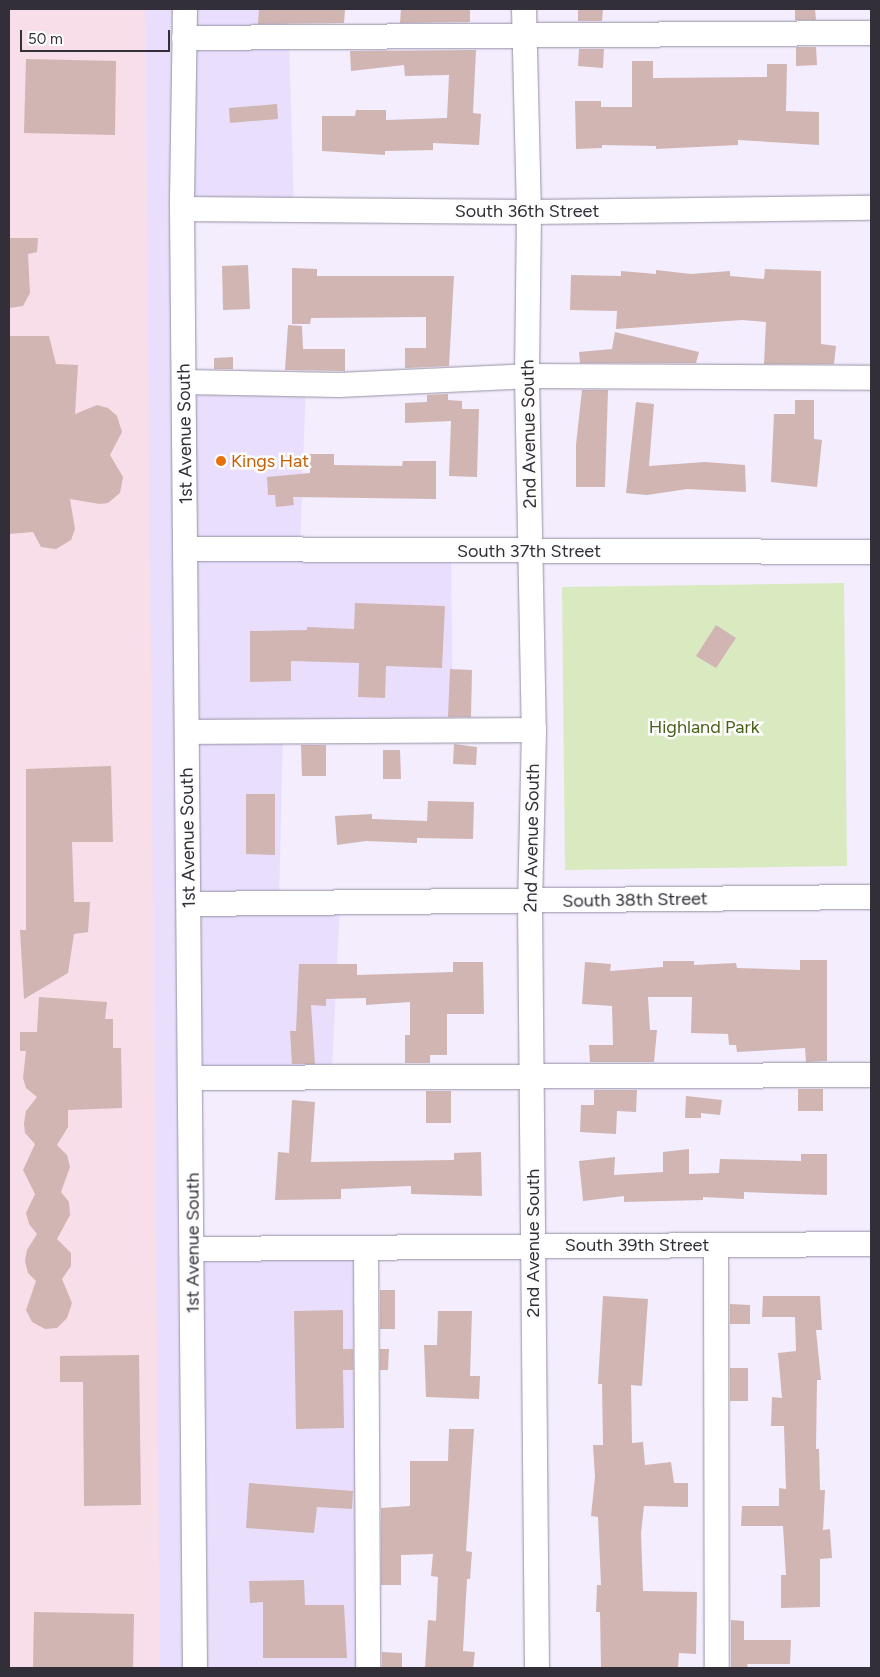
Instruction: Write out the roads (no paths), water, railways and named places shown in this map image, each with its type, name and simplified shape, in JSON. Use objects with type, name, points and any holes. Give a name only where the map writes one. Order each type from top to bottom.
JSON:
[{"type":"street","name":"1st Avenue South","points":[[185,9],[182,209],[194,1249],[195,1668]]},
{"type":"street","name":"2nd Avenue South","points":[[524,9],[529,212],[527,376],[532,552],[534,730],[530,901],[537,1668]]},
{"type":"street","points":[[184,38],[524,38],[871,34]]},
{"type":"street","name":"South 36th Street","points":[[182,209],[529,212],[871,208]]},
{"type":"street","points":[[184,382],[338,385],[527,376],[871,378]]},
{"type":"street","name":"South 37th Street","points":[[186,548],[532,552],[871,552]]},
{"type":"street","points":[[187,732],[534,730]]},
{"type":"street","name":"South 38th Street","points":[[189,904],[871,897]]},
{"type":"street","points":[[192,1078],[533,1078],[871,1075]]},
{"type":"street","name":"South 39th Street","points":[[194,1249],[871,1244]]},
{"type":"street","points":[[716,1245],[717,1668]]},
{"type":"street","points":[[366,1248],[368,1668]]},
{"type":"place","name":"Kings Hat","points":[[221,461]]},
{"type":"park label","name":"Highland Park","points":[[704,727]]}]
